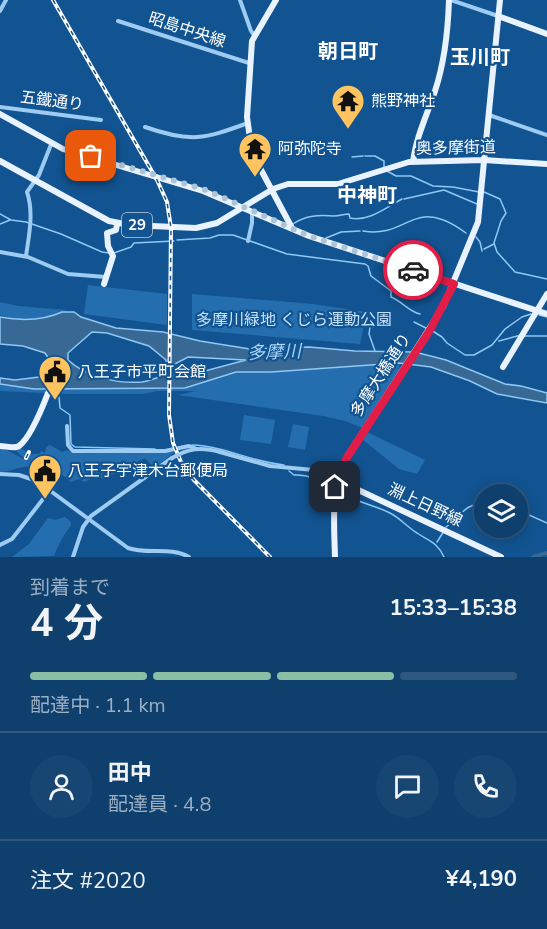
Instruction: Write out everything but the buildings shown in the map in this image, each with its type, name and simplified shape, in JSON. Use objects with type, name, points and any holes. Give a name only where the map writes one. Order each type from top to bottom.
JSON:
[{"type":"main road","points":[[276,0],[252,33],[248,123],[252,153],[292,228]]},
{"type":"main road","points":[[413,162],[420,131],[437,85],[443,60],[450,0]]},
{"type":"main road","name":"多摩大橋通り","points":[[335,557],[334,498],[337,480],[365,427],[440,311],[454,284],[474,231],[480,210],[500,0]]},
{"type":"main road","points":[[498,16],[547,34]]},
{"type":"main road","points":[[0,113],[52,143],[206,190],[292,228],[536,313],[547,314]]},
{"type":"main road","name":"奥多摩街道","points":[[0,161],[101,218],[117,224],[201,228],[219,222],[282,185],[338,184],[413,162],[484,159],[547,164]]},
{"type":"main road","points":[[105,281],[114,256],[108,246],[107,233],[116,230],[117,224]]},
{"type":"main road","points":[[503,366],[547,294]]},
{"type":"main road","points":[[0,446],[20,445],[28,434],[48,393]]},
{"type":"main road","name":"淵上日野線","points":[[337,480],[501,557]]},
{"type":"street","points":[[0,11],[6,0]]},
{"type":"street","points":[[240,0],[252,33]]},
{"type":"street","points":[[450,0],[498,16]]},
{"type":"street","name":"昭島中央線","points":[[118,21],[249,63]]},
{"type":"street","name":"五鐵通り","points":[[0,107],[101,120]]},
{"type":"street","points":[[489,115],[547,135]]},
{"type":"street","points":[[145,128],[193,139],[212,136],[248,123]]},
{"type":"street","points":[[26,256],[31,224],[30,201],[27,192],[36,181],[52,143]]},
{"type":"street","points":[[248,240],[252,211]]},
{"type":"street","points":[[0,252],[26,256],[68,274],[105,281]]},
{"type":"street","points":[[68,426],[68,445],[74,451],[165,451],[188,447],[198,450]]},
{"type":"street","points":[[73,557],[83,526],[88,519],[183,452],[194,449],[220,452],[270,466],[314,470],[337,480]]},
{"type":"street","points":[[0,474],[27,476],[132,549],[171,551],[189,557]]},
{"type":"street","points":[[0,545],[12,539],[50,490]]},
{"type":"green space","points":[[88,285],[167,294],[167,325],[84,314]]},
{"type":"green space","name":"多摩川緑地 くじら運動公園","points":[[192,294],[313,304],[367,312],[360,344],[192,330]]},
{"type":"green space","points":[[0,302],[18,306],[66,310],[41,319],[26,320],[0,315]]},
{"type":"green space","points":[[399,363],[400,372],[363,428],[323,416],[178,395],[196,391],[69,394],[0,391],[0,384],[34,389],[185,388],[236,372],[271,372]]},
{"type":"green space","points":[[244,415],[275,420],[271,444],[240,440]]},
{"type":"green space","points":[[293,424],[309,427],[305,450],[288,447]]},
{"type":"green space","points":[[367,432],[425,460],[417,474],[399,469],[362,439]]},
{"type":"green space","points":[[50,445],[62,452],[67,450],[73,452],[174,453],[154,468],[145,458],[103,479],[97,476],[84,482],[79,479],[71,482],[49,464],[0,472],[0,449],[5,449],[27,461],[14,449],[20,448],[31,454],[39,454],[41,451],[45,453],[46,447]]},
{"type":"green space","points":[[65,517],[71,525],[54,556],[12,557],[29,544],[48,518],[55,520]]},
{"type":"water","name":"多摩川","points":[[62,312],[74,312],[81,317],[116,328],[163,332],[250,349],[309,347],[355,351],[415,352],[446,360],[505,384],[547,393],[547,403],[497,394],[470,381],[431,367],[399,363],[271,372],[236,372],[185,388],[34,389],[0,384],[0,378],[15,380],[47,376],[44,368],[49,359],[45,353],[23,346],[0,344],[0,317],[31,319]],"holes":[[[92,332],[107,333],[149,346],[166,360],[166,375],[133,382],[103,378],[75,366],[68,360],[68,353]],[[188,357],[246,360],[190,375],[171,375],[171,366]]]},
{"type":"waterway","points":[[352,157],[363,156]]},
{"type":"waterway","points":[[368,156],[375,156],[384,161],[384,167]]},
{"type":"waterway","points":[[387,171],[396,176],[411,176],[433,186],[479,192]]},
{"type":"waterway","points":[[404,199],[444,190],[477,204]]},
{"type":"waterway","points":[[484,192],[500,199],[506,213],[494,243],[497,252],[515,272],[547,279]]},
{"type":"waterway","points":[[293,224],[308,217],[318,216],[349,214],[350,218],[364,218],[402,199]]},
{"type":"waterway","points":[[0,214],[11,220],[26,222],[109,253]]},
{"type":"waterway","points":[[363,231],[378,232],[422,217],[434,217],[466,233]]},
{"type":"waterway","points":[[0,224],[10,220]]},
{"type":"waterway","points":[[326,238],[341,232],[360,231]]},
{"type":"waterway","points":[[177,240],[233,235],[287,254],[365,264],[371,276],[391,291],[391,297],[420,314]]},
{"type":"waterway","points":[[476,237],[482,251]]},
{"type":"waterway","points":[[114,253],[131,247],[134,243],[174,241]]},
{"type":"waterway","points":[[484,249],[494,244]]},
{"type":"waterway","points":[[372,313],[369,334],[375,351]]},
{"type":"waterway","points":[[431,330],[465,355],[474,355],[492,345],[505,329],[522,317],[531,314]]},
{"type":"waterway","points":[[539,315],[547,317]]},
{"type":"waterway","points":[[414,322],[426,328]]},
{"type":"waterway","points":[[499,341],[521,335]]},
{"type":"waterway","points":[[525,336],[547,336]]},
{"type":"waterway","points":[[59,397],[60,408],[70,415],[71,444],[75,447],[155,449]]},
{"type":"waterway","points":[[192,445],[215,448],[284,465]]},
{"type":"waterway","points":[[289,471],[294,475],[314,478],[333,488]]},
{"type":"waterway","points":[[338,491],[394,515],[413,531],[436,545],[444,557]]},
{"type":"waterway","points":[[446,527],[463,511],[474,505]]},
{"type":"waterway","points":[[528,514],[547,523]]},
{"type":"waterway","points":[[437,542],[444,531]]},
{"type":"waterway","points":[[533,557],[547,553]]},
{"type":"railway","points":[[53,0],[157,180],[167,202],[171,228],[169,415],[173,443],[181,462],[194,480],[270,557]]},
{"type":"railway","points":[[26,458],[29,452]]},
{"type":"way so far","points":[[91,156],[206,190],[309,236],[413,270]]},
{"type":"place","name":"熊野神社","points":[[348,130]]},
{"type":"place","name":"阿弥陀寺","points":[[255,178]]},
{"type":"place","name":"八王子市平町会館","points":[[55,401]]},
{"type":"place","name":"八王子宇津木台郵便局","points":[[45,500]]},
{"type":"district","name":"朝日町","points":[[348,51]]},
{"type":"district","name":"玉川町","points":[[480,57]]},
{"type":"district","name":"中神町","points":[[367,195]]},
{"type":"route","points":[[335,487],[346,459],[430,330],[454,284],[413,270]]}]
